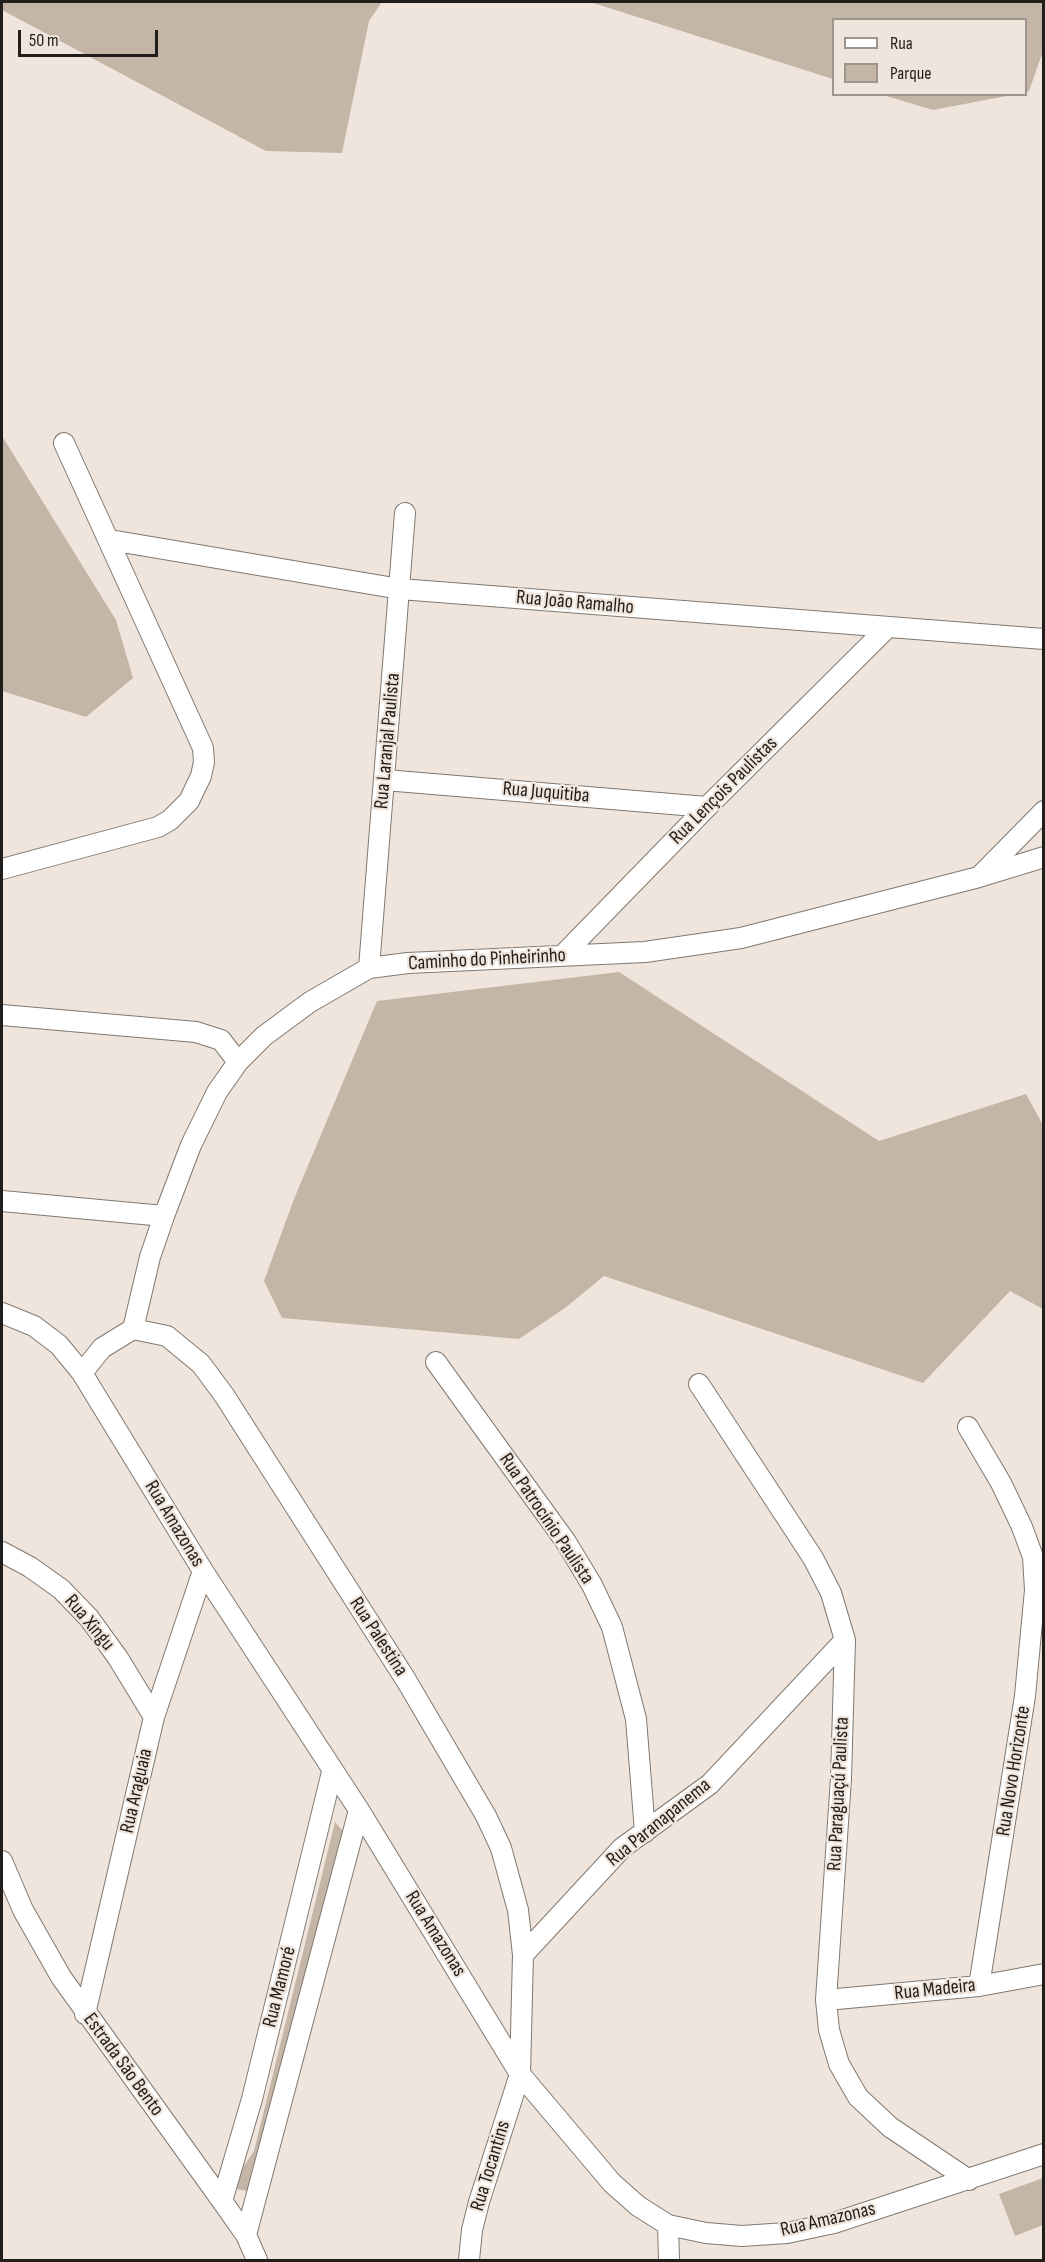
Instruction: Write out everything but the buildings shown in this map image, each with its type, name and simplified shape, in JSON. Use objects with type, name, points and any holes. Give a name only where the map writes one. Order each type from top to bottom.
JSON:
[{"type":"street","points":[[2,869],[158,827],[175,816],[189,801],[201,776],[203,748],[64,443]]},
{"type":"street","name":"Rua Laranjal Paulista","points":[[369,969],[405,513]]},
{"type":"street","name":"Rua João Ramalho","points":[[110,540],[400,589],[1044,639]]},
{"type":"street","name":"Rua Lençois Paulistas","points":[[562,956],[707,807],[887,628]]},
{"type":"street","name":"Rua Juquitiba","points":[[385,780],[707,807]]},
{"type":"street","points":[[979,877],[1044,811]]},
{"type":"street","name":"Caminho do Pinheirinho","points":[[133,1329],[150,1257],[164,1216],[201,1124],[217,1092],[238,1062],[264,1036],[310,1002],[369,969],[408,963],[645,952],[741,938],[979,877],[1044,857]]},
{"type":"street","points":[[2,1015],[196,1032],[221,1040],[238,1062]]},
{"type":"street","points":[[2,1201],[164,1216]]},
{"type":"street","name":"Rua Amazonas","points":[[2,1313],[34,1326],[59,1345],[82,1373],[202,1571],[359,1810],[520,2074],[612,2183],[638,2206],[668,2225],[706,2233],[742,2236],[787,2233],[834,2223],[1044,2154]]},
{"type":"street","points":[[82,1373],[102,1348],[133,1329]]},
{"type":"street","name":"Rua Palestina","points":[[133,1329],[167,1336],[201,1364],[224,1395],[406,1680],[486,1816],[501,1848],[518,1910],[523,1955],[520,2074]]},
{"type":"street","name":"Rua Patrocínio Paulista","points":[[436,1362],[566,1542],[592,1585],[612,1627],[636,1719],[645,1832]]},
{"type":"street","name":"Rua Paraguaçú Paulista","points":[[699,1384],[813,1558],[831,1593],[845,1640],[841,1778],[826,2000],[829,2030],[839,2064],[858,2097],[890,2127],[969,2180]]},
{"type":"street","name":"Rua Novo Horizonte","points":[[968,1427],[1001,1483],[1022,1527],[1033,1557],[1035,1590],[1025,1696],[979,1986]]},
{"type":"street","name":"Rua Xingu","points":[[2,1552],[30,1567],[62,1589],[88,1618],[118,1658],[154,1717]]},
{"type":"street","name":"Rua Araguaia","points":[[85,2014],[154,1717],[202,1571]]},
{"type":"street","name":"Rua Paranapanema","points":[[523,1955],[603,1867],[645,1832],[710,1784],[845,1640]]},
{"type":"street","name":"Rua Mamoré","points":[[222,2201],[252,2099],[332,1772]]},
{"type":"street","name":"Rua Mamoré","points":[[246,2235],[359,1810]]},
{"type":"street","name":"Estrada São Bento","points":[[2,1861],[39,1942],[85,2014],[246,2235],[257,2260]]},
{"type":"street","name":"Rua Madeira","points":[[826,2000],[979,1986],[1044,1974]]},
{"type":"street","name":"Rua Tocantins","points":[[469,2260],[472,2230],[479,2202],[520,2074]]},
{"type":"street","points":[[668,2225],[669,2260]]},
{"type":"green space","points":[[2,2],[382,2],[369,21],[342,153],[266,151],[2,10]]},
{"type":"green space","points":[[590,2],[1043,2],[1043,51],[1029,91],[1027,92],[1027,18],[832,18],[832,79]]},
{"type":"green space","points":[[886,96],[1007,96],[933,110]]},
{"type":"green space","points":[[2,436],[116,620],[133,678],[86,717],[2,691]]},
{"type":"green space","points":[[619,972],[879,1141],[1026,1094],[1043,1125],[1043,1309],[1010,1291],[923,1383],[604,1276],[565,1308],[519,1339],[282,1318],[264,1281],[294,1199],[377,1001]]},
{"type":"green space","points":[[335,1822],[343,1831],[254,2168],[247,2191],[237,2189],[235,2179],[254,2151]]},
{"type":"green space","points":[[1043,2178],[1043,2225],[1015,2236],[999,2194]]}]
